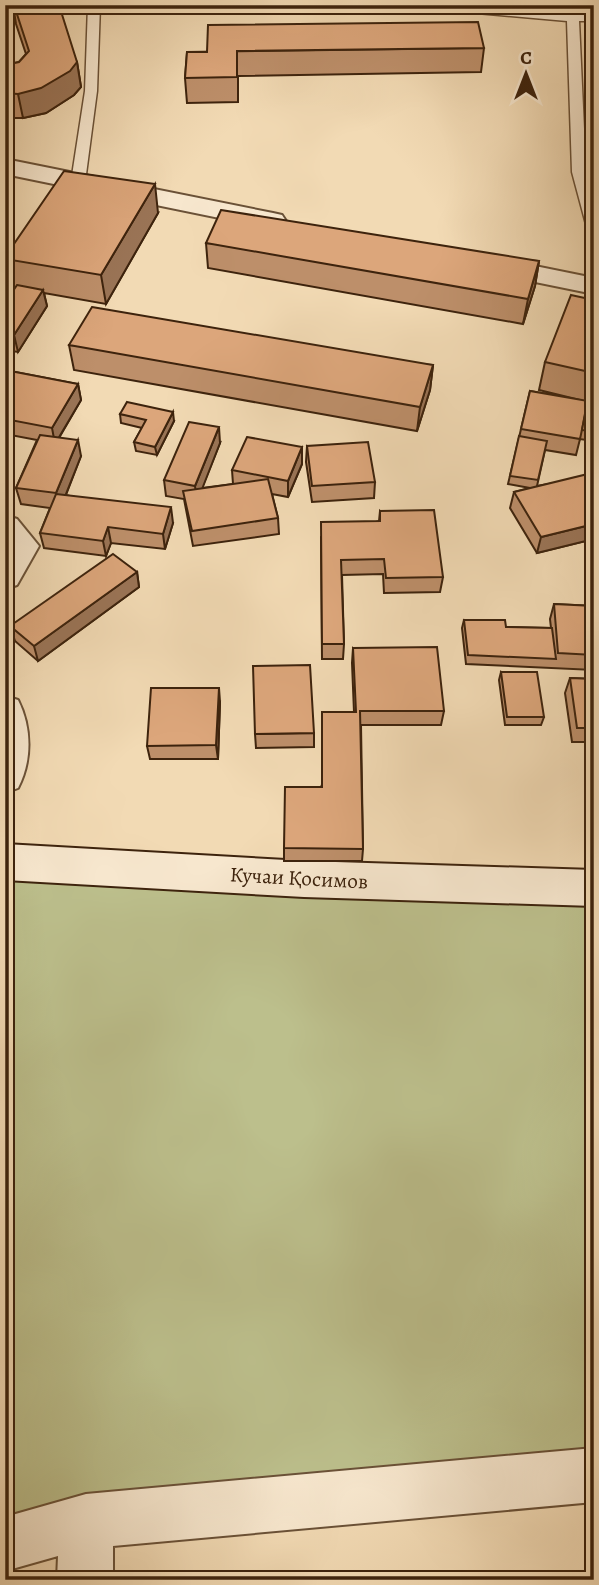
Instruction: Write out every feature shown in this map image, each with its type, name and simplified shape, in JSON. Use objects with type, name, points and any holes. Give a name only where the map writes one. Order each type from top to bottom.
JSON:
[{"type":"street","points":[[5,166],[295,226]]},
{"type":"street","points":[[457,258],[594,286]]},
{"type":"street","points":[[5,527],[22,546],[5,576]]},
{"type":"street","points":[[5,711],[12,758],[5,777]]},
{"type":"street","name":"Кучаи Қосимов","points":[[5,862],[304,879],[594,888]]},
{"type":"street","points":[[5,1544],[86,1521],[594,1475]]},
{"type":"street","points":[[85,1580],[86,1521]]},
{"type":"lane","points":[[78,182],[91,91],[94,5]]},
{"type":"lane","points":[[432,5],[573,18],[594,17]]},
{"type":"lane","points":[[573,18],[594,228]]},
{"type":"green space","points":[[5,878],[594,893],[594,1467],[5,1556]]},
{"type":"building","points":[[14,5],[59,5],[77,62],[70,71],[41,88],[18,94],[5,93],[5,65],[19,62],[29,51]]},
{"type":"building","points":[[478,22],[484,48],[237,51],[237,77],[185,78],[187,52],[207,52],[208,25]]},
{"type":"building","points":[[589,79],[594,79],[594,99],[588,98]]},
{"type":"building","points":[[64,171],[155,184],[101,275],[5,259]]},
{"type":"building","points":[[221,210],[539,261],[528,299],[206,243]]},
{"type":"building","points":[[17,285],[43,290],[14,335],[5,334],[5,303]]},
{"type":"building","points":[[571,295],[594,300],[594,373],[545,362]]},
{"type":"building","points":[[92,307],[433,365],[420,407],[69,345]]},
{"type":"building","points":[[5,370],[78,384],[52,428],[5,419]]},
{"type":"building","points":[[530,391],[588,401],[580,439],[521,429]]},
{"type":"building","points":[[127,402],[173,412],[155,447],[134,442],[146,420],[120,414]]},
{"type":"building","points":[[586,408],[594,410],[594,432],[582,430]]},
{"type":"building","points":[[189,422],[219,427],[195,486],[164,480]]},
{"type":"building","points":[[40,435],[78,440],[56,493],[16,488]]},
{"type":"building","points":[[519,436],[547,441],[538,480],[510,476]]},
{"type":"building","points":[[247,437],[302,447],[288,481],[232,470]]},
{"type":"building","points":[[368,442],[375,482],[312,486],[307,446]]},
{"type":"building","points":[[592,473],[594,524],[541,537],[514,492]]},
{"type":"building","points":[[268,479],[278,518],[192,531],[183,491]]},
{"type":"building","points":[[56,494],[171,507],[163,534],[108,527],[103,541],[40,533]]},
{"type":"building","points":[[434,510],[443,577],[386,578],[384,559],[341,560],[344,644],[322,644],[321,522],[380,521],[380,511]]},
{"type":"building","points":[[113,554],[137,572],[34,646],[10,626]]},
{"type":"building","points":[[554,604],[594,606],[594,655],[558,653]]},
{"type":"building","points":[[464,620],[505,620],[506,627],[552,628],[556,659],[468,655]]},
{"type":"building","points":[[437,647],[444,711],[360,711],[363,849],[284,848],[285,787],[322,787],[322,712],[356,712],[353,648]]},
{"type":"building","points":[[310,665],[314,733],[255,734],[253,666]]},
{"type":"building","points":[[501,672],[537,672],[544,717],[507,717]]},
{"type":"building","points":[[570,678],[594,679],[594,728],[577,728]]},
{"type":"building","points":[[151,688],[219,688],[216,745],[147,746]]}]
